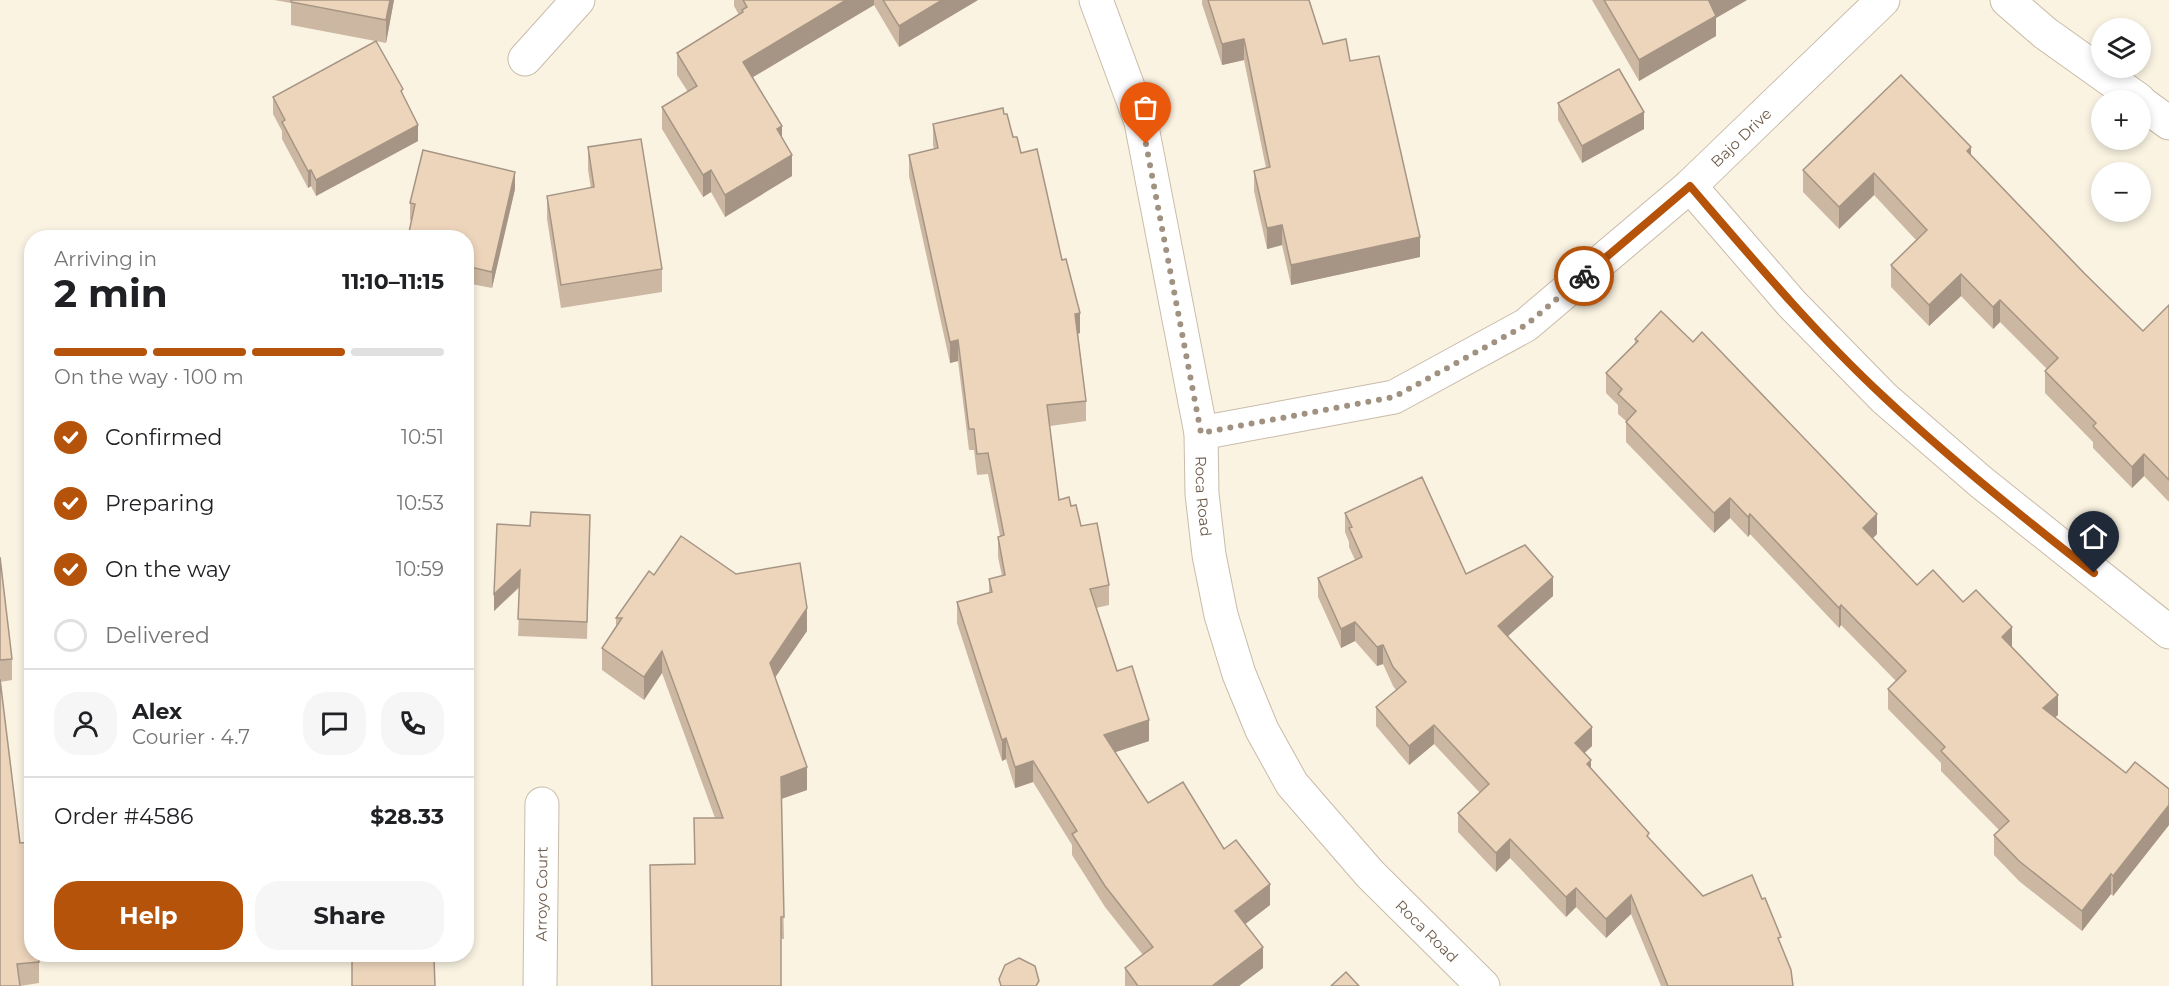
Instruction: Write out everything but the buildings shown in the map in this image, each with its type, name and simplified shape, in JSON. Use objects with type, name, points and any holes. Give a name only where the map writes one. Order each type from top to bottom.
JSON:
[{"type":"street","points":[[525,59],[578,0]]},
{"type":"street","name":"Roca Road","points":[[1096,0],[1142,122],[1201,433],[1203,504],[1209,555],[1221,615],[1239,674],[1262,730],[1292,784],[1370,874],[1483,986]]},
{"type":"street","name":"Bajo Drive","points":[[1201,433],[1394,397],[1526,325],[1690,186],[1883,0]]},
{"type":"street","points":[[2007,0],[2045,33],[2125,90]]},
{"type":"street","points":[[2151,109],[2169,123]]},
{"type":"street","points":[[1690,186],[1792,304],[1884,398],[2016,511],[2169,632]]},
{"type":"street","name":"Arroyo Court","points":[[540,986],[542,804]]},
{"type":"way so far","points":[[1146,144],[1201,433],[1394,397],[1526,325],[1584,276]]},
{"type":"route","points":[[1584,276],[1690,186],[1792,304],[1884,398],[2042,533],[2094,573]]}]
